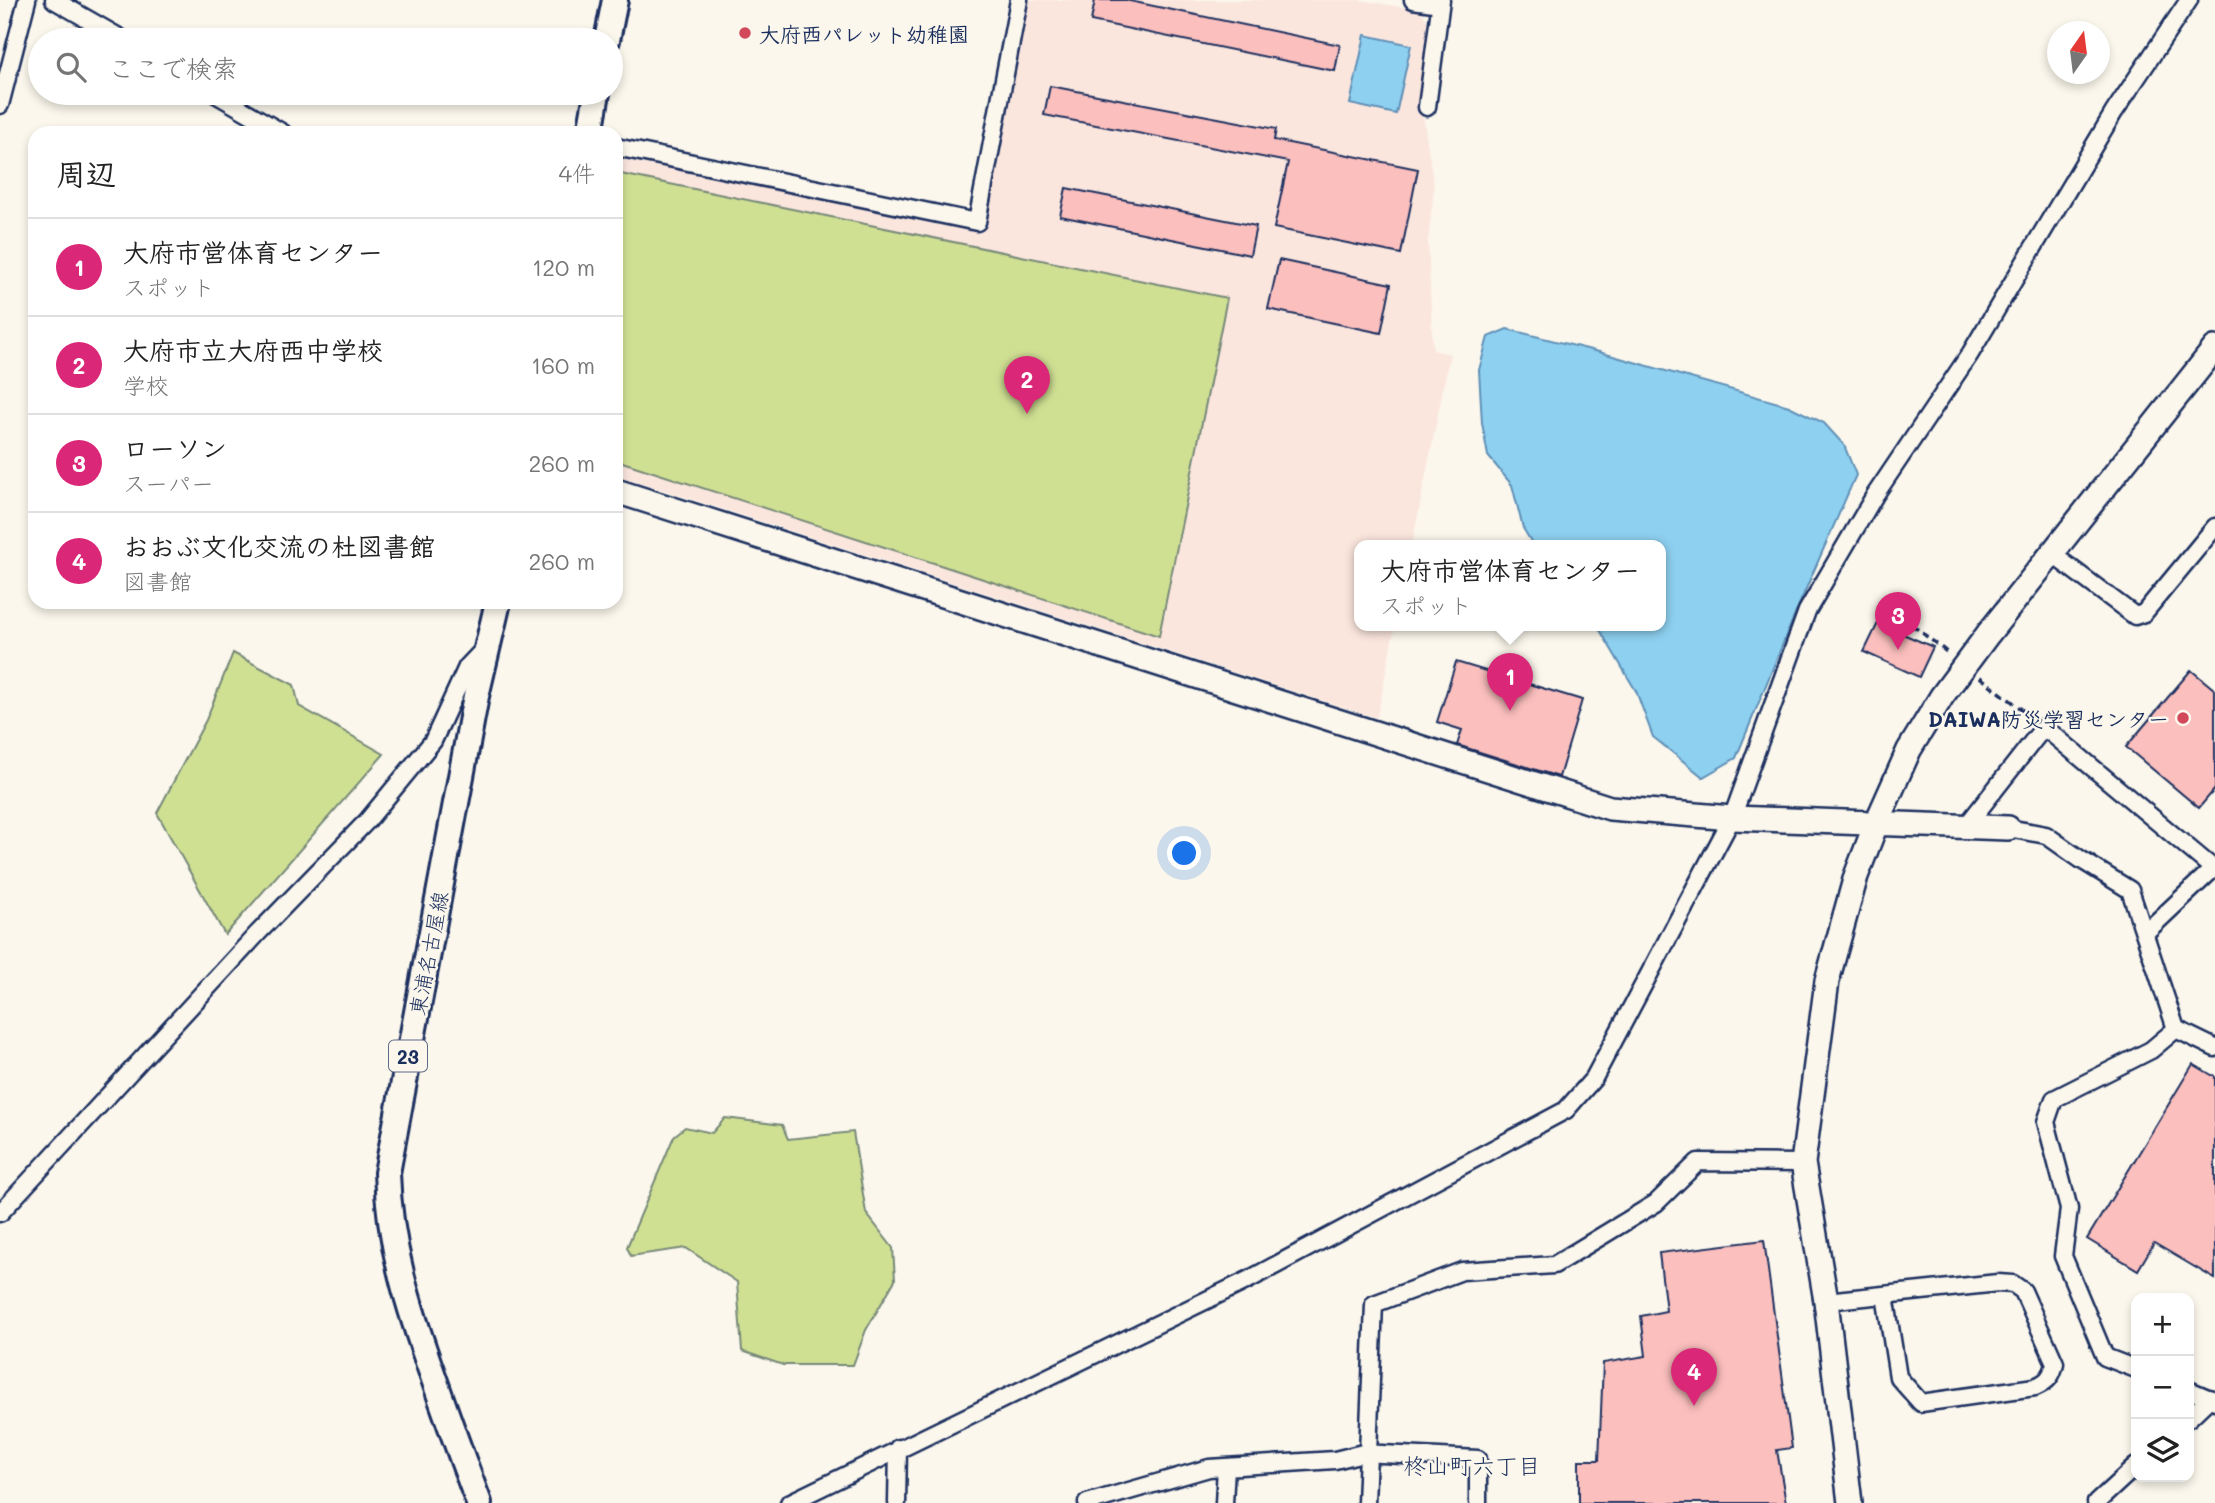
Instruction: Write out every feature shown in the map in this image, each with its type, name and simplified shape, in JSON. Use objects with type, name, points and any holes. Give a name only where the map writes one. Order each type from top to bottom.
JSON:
[{"type":"main road","points":[[609,28],[615,0]]},
{"type":"main road","points":[[591,126],[595,105]]},
{"type":"main road","name":"東浦名古屋線","points":[[479,1503],[409,1309],[397,1265],[388,1210],[387,1173],[496,609]]},
{"type":"street","points":[[0,105],[27,0]]},
{"type":"street","points":[[54,0],[103,28]]},
{"type":"street","points":[[623,148],[977,222],[1019,0]]},
{"type":"street","points":[[1413,0],[1441,2],[1427,107]]},
{"type":"street","points":[[789,1503],[1248,1280],[1566,1110],[1594,1078],[1732,818],[1807,611],[1875,495],[1970,354],[2114,112],[2189,0]]},
{"type":"street","points":[[235,105],[272,126]]},
{"type":"street","points":[[1850,1503],[1826,1301],[1803,1163],[1827,981],[1856,876],[1909,750],[1942,696],[2215,348]]},
{"type":"street","points":[[623,493],[1610,808],[1732,818],[1967,825],[2008,828],[2046,835],[2130,890],[2176,1029],[2215,1048]]},
{"type":"street","points":[[2052,554],[2136,616],[2144,613],[2215,527]]},
{"type":"street","points":[[0,1213],[258,933],[368,820],[433,741],[467,667],[488,645]]},
{"type":"street","points":[[1967,825],[2044,727],[2214,868],[2145,933]]},
{"type":"street","points":[[2131,1368],[2105,1357],[2063,1256],[2069,1209],[2046,1122],[2054,1099],[2151,1051],[2176,1029]]},
{"type":"street","points":[[1366,1503],[1374,1304],[1462,1271],[1554,1265],[1656,1203],[1698,1162],[1803,1163]]},
{"type":"street","points":[[1826,1301],[1998,1283],[2013,1284],[2023,1290],[2055,1363],[2052,1374],[2046,1382],[2035,1387],[1921,1403],[1898,1377],[1885,1295]]},
{"type":"street","points":[[2194,1392],[2212,1400],[2194,1414]]},
{"type":"street","points":[[897,1503],[898,1448]]},
{"type":"street","points":[[1087,1503],[1209,1468],[1335,1460],[1367,1453],[1478,1459],[1478,1503]]},
{"type":"street","points":[[1224,1503],[1226,1468]]},
{"type":"street","points":[[2096,1503],[2131,1471]]},
{"type":"shaded area","points":[[1029,0],[1359,0],[1420,10],[1431,25],[1422,107],[1434,188],[1428,242],[1433,350],[1450,354],[1413,540],[1354,540],[1354,631],[1394,631],[1377,718],[623,477],[623,159],[983,232]]},
{"type":"green space","points":[[623,174],[1227,298],[1159,636],[623,462]]},
{"type":"green space","points":[[233,653],[294,685],[299,706],[384,754],[225,935],[157,813],[206,720]]},
{"type":"green space","points":[[725,1118],[782,1125],[788,1139],[853,1132],[866,1213],[893,1248],[895,1280],[866,1330],[853,1365],[783,1365],[742,1351],[737,1282],[686,1248],[631,1256],[627,1247],[674,1136],[685,1127],[712,1133]]},
{"type":"water","points":[[1365,35],[1411,45],[1396,114],[1350,104]]},
{"type":"water","points":[[1507,329],[1789,406],[1824,423],[1844,445],[1856,475],[1736,758],[1703,777],[1653,737],[1636,691],[1601,631],[1666,631],[1666,540],[1530,540],[1523,528],[1512,485],[1488,456],[1482,423],[1479,370],[1488,337]]},
{"type":"building","points":[[1095,0],[1125,0],[1340,45],[1335,71],[1091,21]]},
{"type":"building","points":[[1050,86],[1276,129],[1274,140],[1418,169],[1401,254],[1274,228],[1288,162],[1044,115]]},
{"type":"building","points":[[1066,188],[1256,226],[1250,255],[1060,216]]},
{"type":"building","points":[[1279,260],[1391,284],[1381,333],[1268,309]]},
{"type":"building","points":[[1878,623],[1933,647],[1919,677],[1864,652]]},
{"type":"building","points":[[1456,662],[1582,700],[1559,777],[1457,745],[1462,730],[1437,722]]},
{"type":"building","name":"DAIWA防災学習センター","points":[[2191,670],[2215,690],[2215,789],[2199,808],[2126,747]]},
{"type":"building","points":[[2193,1064],[2215,1077],[2215,1279],[2154,1243],[2138,1270],[2087,1239]]},
{"type":"building","points":[[1764,1240],[1792,1448],[1777,1450],[1786,1503],[1579,1503],[1579,1460],[1599,1460],[1603,1363],[1646,1356],[1641,1316],[1666,1311],[1659,1253]]},
{"type":"place","name":"大府西パレット幼稚園","points":[[745,33]]},
{"type":"place","name":"大府市立大府西中学校","points":[[1027,414]]},
{"type":"place","name":"ローソン","points":[[1898,650]]},
{"type":"place","name":"大府市営体育センター","points":[[1510,711]]},
{"type":"place","name":"DAIWA防災学習センター","points":[[2183,718]]},
{"type":"place","name":"おおぶ文化交流の杜図書館","points":[[1694,1406]]},
{"type":"district","name":"柊山町六丁目","points":[[1472,1465]]}]
